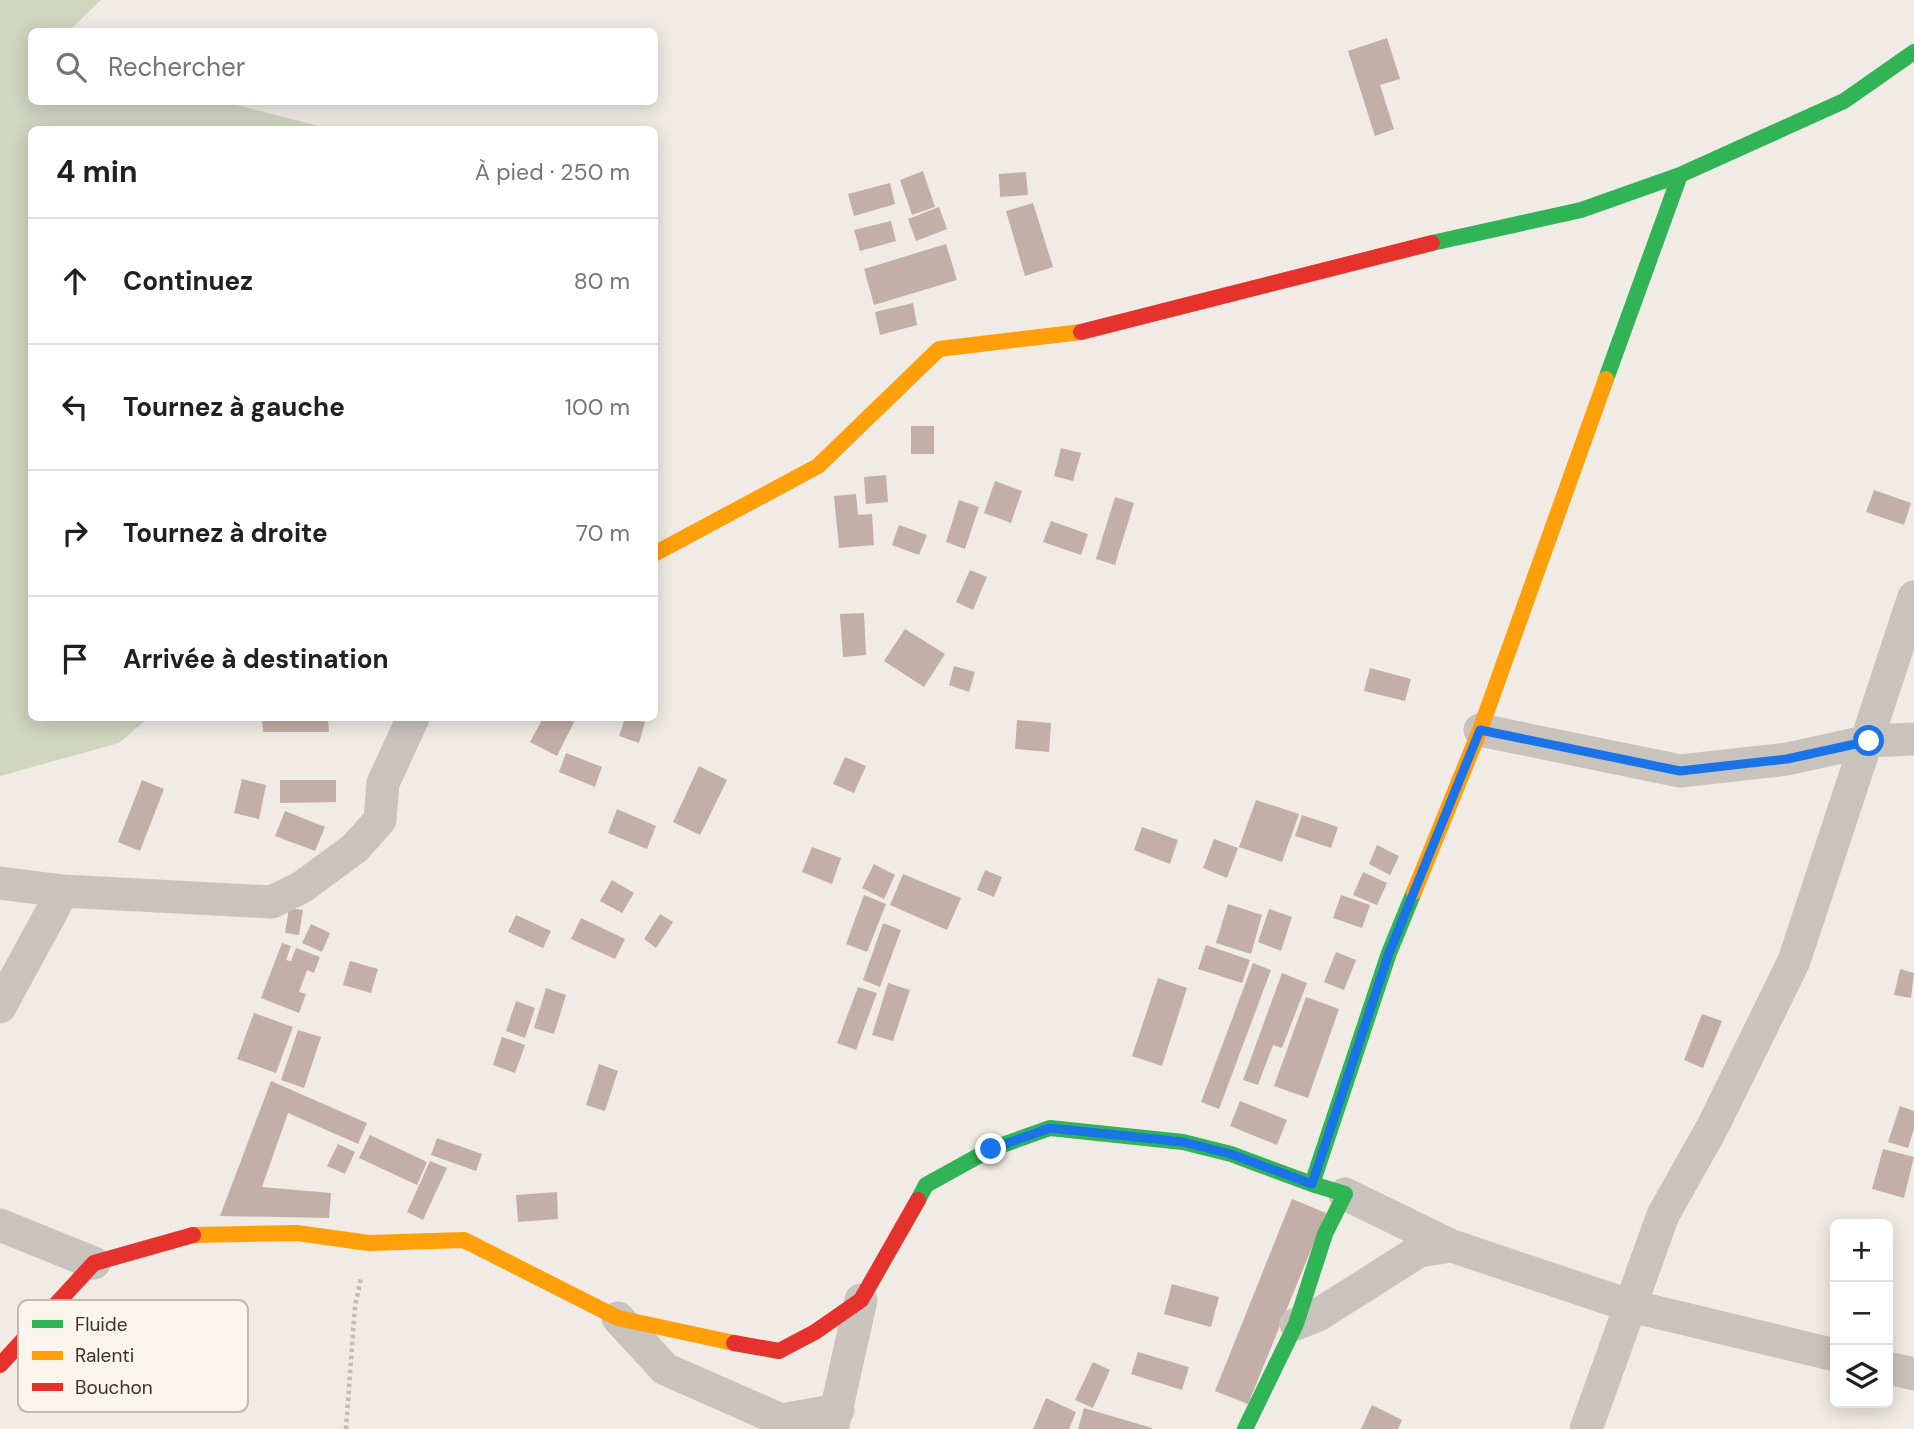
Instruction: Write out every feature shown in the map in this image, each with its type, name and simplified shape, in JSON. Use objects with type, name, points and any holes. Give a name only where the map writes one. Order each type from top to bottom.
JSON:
[{"type":"street","points":[[658,552],[818,467],[939,349],[1080,332],[1371,257],[1581,210],[1680,175],[1844,101],[1914,52]]},
{"type":"street","points":[[1312,1184],[1389,953],[1480,730],[1680,175]]},
{"type":"street","points":[[1586,1429],[1663,1215],[1713,1126],[1794,961],[1869,741],[1914,597]]},
{"type":"street","points":[[0,883],[63,891],[272,902],[302,887],[355,848],[380,820],[383,783],[412,721]]},
{"type":"street","points":[[1480,730],[1680,771],[1787,759],[1869,741],[1914,739]]},
{"type":"street","points":[[0,1007],[63,891]]},
{"type":"street","points":[[618,1318],[665,1369],[780,1420],[835,1420],[861,1300],[926,1185],[991,1149],[1050,1128],[1183,1142],[1231,1154],[1345,1194],[1452,1246],[1631,1306],[1830,1354]]},
{"type":"street","points":[[1245,1429],[1296,1324],[1325,1234],[1345,1194]]},
{"type":"street","points":[[0,1226],[93,1263]]},
{"type":"street","points":[[59,1300],[93,1263],[189,1235],[297,1233],[369,1243],[464,1240],[618,1318],[685,1335],[779,1351],[815,1332],[861,1300]]},
{"type":"street","points":[[1296,1324],[1318,1315],[1419,1251],[1452,1246]]},
{"type":"street","points":[[0,1364],[18,1344]]},
{"type":"street","points":[[1893,1369],[1914,1374]]},
{"type":"path","points":[[346,1429],[355,1306],[369,1243]]},
{"type":"green space","points":[[0,0],[101,0],[72,28],[28,28],[28,105],[237,105],[318,126],[28,126],[28,721],[145,721],[119,743],[0,776]]},
{"type":"building","points":[[1387,38],[1400,79],[1380,85],[1394,129],[1375,136],[1348,51]]},
{"type":"building","points":[[923,171],[935,207],[912,215],[900,180]]},
{"type":"building","points":[[1026,172],[1028,195],[1000,197],[999,174]]},
{"type":"building","points":[[890,183],[895,204],[854,216],[848,194]]},
{"type":"building","points":[[1033,203],[1053,267],[1025,276],[1006,211]]},
{"type":"building","points":[[939,207],[947,229],[916,241],[908,219]]},
{"type":"building","points":[[891,221],[896,241],[860,251],[854,230]]},
{"type":"building","points":[[946,244],[957,280],[874,305],[864,269]]},
{"type":"building","points":[[913,303],[917,325],[880,335],[875,312]]},
{"type":"building","points":[[911,426],[934,426],[934,454],[911,454]]},
{"type":"building","points":[[1061,448],[1081,453],[1073,481],[1054,476]]},
{"type":"building","points":[[886,475],[888,502],[866,504],[864,477]]},
{"type":"building","points":[[995,481],[1022,491],[1011,523],[984,513]]},
{"type":"building","points":[[1874,490],[1911,503],[1904,525],[1866,512]]},
{"type":"building","points":[[856,494],[858,515],[872,514],[874,545],[839,548],[834,496]]},
{"type":"building","points":[[1115,497],[1134,503],[1115,565],[1096,559]]},
{"type":"building","points":[[959,500],[979,507],[965,549],[946,542]]},
{"type":"building","points":[[1051,521],[1088,534],[1081,555],[1043,542]]},
{"type":"building","points":[[899,525],[927,535],[919,555],[892,545]]},
{"type":"building","points":[[970,570],[987,577],[973,610],[956,602]]},
{"type":"building","points":[[864,613],[866,655],[843,657],[840,614]]},
{"type":"building","points":[[905,629],[945,654],[924,687],[884,661]]},
{"type":"building","points":[[954,666],[975,672],[969,692],[949,685]]},
{"type":"building","points":[[1370,668],[1411,679],[1405,701],[1364,691]]},
{"type":"building","points":[[1017,720],[1051,723],[1049,752],[1015,749]]},
{"type":"building","points":[[262,721],[328,721],[329,732],[263,732]]},
{"type":"building","points":[[541,721],[574,721],[557,756],[530,742]]},
{"type":"building","points":[[624,721],[645,722],[639,743],[619,736]]},
{"type":"building","points":[[566,753],[602,767],[595,787],[559,772]]},
{"type":"building","points":[[845,757],[866,766],[854,793],[833,784]]},
{"type":"building","points":[[699,766],[727,780],[700,835],[673,822]]},
{"type":"building","points":[[242,779],[266,785],[259,819],[234,813]]},
{"type":"building","points":[[142,780],[164,789],[140,851],[118,842]]},
{"type":"building","points":[[280,780],[336,780],[336,802],[280,803]]},
{"type":"building","points":[[1256,800],[1299,814],[1282,862],[1239,847]]},
{"type":"building","points":[[617,809],[656,826],[647,849],[608,833]]},
{"type":"building","points":[[285,811],[325,827],[315,851],[275,836]]},
{"type":"building","points":[[1302,815],[1338,827],[1331,848],[1295,836]]},
{"type":"building","points":[[1142,827],[1178,840],[1170,864],[1134,850]]},
{"type":"building","points":[[1214,839],[1238,848],[1227,878],[1203,868]]},
{"type":"building","points":[[1377,845],[1399,856],[1390,875],[1369,864]]},
{"type":"building","points":[[812,847],[841,858],[832,884],[802,872]]},
{"type":"building","points":[[874,864],[895,875],[884,899],[862,888]]},
{"type":"building","points":[[985,870],[1002,877],[994,897],[977,890]]},
{"type":"building","points":[[1363,872],[1387,883],[1377,905],[1353,895]]},
{"type":"building","points":[[903,874],[961,898],[947,930],[890,905]]},
{"type":"building","points":[[612,880],[634,893],[622,913],[600,901]]},
{"type":"building","points":[[864,895],[886,904],[867,952],[846,944]]},
{"type":"building","points":[[1341,895],[1370,905],[1362,928],[1333,918]]},
{"type":"building","points":[[1228,904],[1262,915],[1251,954],[1216,943]]},
{"type":"building","points":[[289,908],[303,910],[299,935],[285,933]]},
{"type":"building","points":[[1269,909],[1292,917],[1281,951],[1258,942]]},
{"type":"building","points":[[660,914],[673,922],[656,948],[644,939]]},
{"type":"building","points":[[516,915],[551,931],[543,948],[508,932]]},
{"type":"building","points":[[581,918],[625,939],[615,959],[571,939]]},
{"type":"building","points":[[883,923],[901,930],[880,987],[863,980]]},
{"type":"building","points":[[311,924],[330,933],[322,952],[302,943]]},
{"type":"building","points":[[282,943],[291,946],[286,960],[291,961],[296,948],[320,957],[314,973],[307,970],[299,992],[306,994],[299,1013],[261,998]]},
{"type":"building","points":[[1206,945],[1250,960],[1242,983],[1198,969]]},
{"type":"building","points":[[1336,952],[1356,960],[1344,990],[1324,982]]},
{"type":"building","points":[[350,961],[378,969],[371,993],[343,985]]},
{"type":"building","points":[[1253,963],[1271,970],[1219,1109],[1201,1102]]},
{"type":"building","points":[[1900,969],[1914,973],[1911,998],[1894,995]]},
{"type":"building","points":[[1282,973],[1307,983],[1282,1048],[1273,1045],[1258,1085],[1243,1080]]},
{"type":"building","points":[[1158,978],[1187,988],[1162,1066],[1132,1056]]},
{"type":"building","points":[[888,983],[910,990],[893,1041],[872,1035]]},
{"type":"building","points":[[858,987],[877,993],[856,1050],[837,1043]]},
{"type":"building","points":[[546,988],[566,995],[554,1034],[534,1028]]},
{"type":"building","points":[[1306,997],[1339,1009],[1308,1098],[1274,1086]]},
{"type":"building","points":[[516,1001],[535,1008],[525,1038],[506,1031]]},
{"type":"building","points":[[254,1013],[293,1027],[276,1073],[237,1059]]},
{"type":"building","points":[[1702,1014],[1722,1021],[1703,1068],[1684,1060]]},
{"type":"building","points":[[298,1030],[321,1037],[304,1088],[281,1080]]},
{"type":"building","points":[[502,1037],[525,1045],[515,1073],[493,1065]]},
{"type":"building","points":[[599,1064],[618,1071],[605,1111],[586,1105]]},
{"type":"building","points":[[271,1081],[367,1123],[358,1144],[288,1113],[262,1187],[331,1193],[329,1218],[220,1216]]},
{"type":"building","points":[[1240,1101],[1287,1120],[1277,1145],[1230,1126]]},
{"type":"building","points":[[1900,1106],[1914,1111],[1914,1129],[1908,1148],[1888,1142]]},
{"type":"building","points":[[370,1135],[427,1162],[417,1185],[359,1158]]},
{"type":"building","points":[[437,1138],[482,1154],[476,1171],[431,1155]]},
{"type":"building","points":[[338,1144],[355,1152],[345,1174],[327,1166]]},
{"type":"building","points":[[1883,1149],[1914,1157],[1904,1198],[1872,1189]]},
{"type":"building","points":[[430,1161],[447,1168],[423,1220],[407,1212]]},
{"type":"building","points":[[557,1192],[558,1219],[518,1222],[516,1195]]},
{"type":"building","points":[[1292,1199],[1326,1213],[1248,1404],[1215,1391]]},
{"type":"building","points":[[1172,1284],[1219,1297],[1211,1327],[1164,1314]]},
{"type":"building","points":[[1138,1352],[1189,1367],[1182,1390],[1131,1374]]},
{"type":"building","points":[[1093,1362],[1110,1370],[1093,1408],[1075,1400]]},
{"type":"building","points":[[1046,1398],[1076,1412],[1069,1429],[1033,1429]]},
{"type":"building","points":[[1372,1405],[1402,1420],[1398,1429],[1361,1429]]},
{"type":"building","points":[[1084,1408],[1152,1428],[1152,1429],[1078,1429]]},
{"type":"traffic: fast","points":[[1432,243],[1581,210],[1680,175],[1844,101],[1914,52]]},
{"type":"traffic: fast","points":[[1606,379],[1680,175]]},
{"type":"traffic: fast","points":[[1245,1429],[1296,1324],[1325,1234],[1345,1194],[1312,1184],[1389,953],[1414,892]]},
{"type":"traffic: fast","points":[[918,1200],[926,1185],[991,1149],[1050,1128],[1183,1142],[1231,1154],[1312,1184]]},
{"type":"traffic: slow","points":[[658,552],[818,466],[939,349],[1081,332]]},
{"type":"traffic: slow","points":[[1414,892],[1480,730],[1606,379]]},
{"type":"traffic: slow","points":[[193,1235],[297,1233],[369,1243],[464,1240],[618,1318],[734,1343]]},
{"type":"traffic: jam","points":[[1081,332],[1432,243]]},
{"type":"traffic: jam","points":[[734,1343],[779,1351],[815,1332],[861,1300],[918,1200]]},
{"type":"traffic: jam","points":[[60,1300],[94,1263],[193,1235]]},
{"type":"traffic: jam","points":[[0,1365],[18,1345]]},
{"type":"route","points":[[991,1149],[1050,1128],[1183,1142],[1231,1154],[1312,1184],[1389,953],[1480,730],[1680,771],[1787,759],[1869,741]]}]
